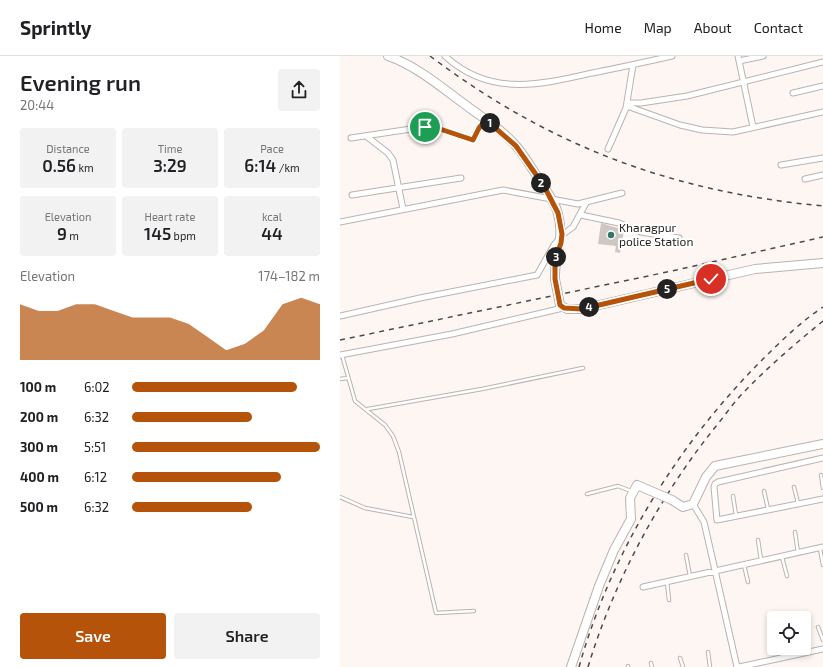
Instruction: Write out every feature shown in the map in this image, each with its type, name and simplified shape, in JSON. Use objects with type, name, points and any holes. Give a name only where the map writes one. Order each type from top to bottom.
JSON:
[{"type":"main road","points":[[388,56],[413,68],[486,120],[516,146],[552,199],[558,213],[562,234],[561,243],[555,260],[555,279],[562,306],[582,309],[755,269],[823,263]]},
{"type":"main road","points":[[570,667],[599,586],[612,555],[631,519],[630,498],[637,485],[672,500],[683,507],[693,504],[706,477],[715,466],[823,444]]},
{"type":"street","points":[[445,56],[480,78],[513,86],[555,82],[672,56]]},
{"type":"street","points":[[608,149],[627,105],[637,56]]},
{"type":"street","points":[[753,127],[738,58],[763,56]]},
{"type":"street","points":[[627,105],[687,96],[823,62]]},
{"type":"street","points":[[793,93],[823,86]]},
{"type":"street","points":[[627,105],[680,125],[702,130],[733,132],[823,112]]},
{"type":"street","points":[[351,138],[431,126],[473,140],[479,128],[486,120]]},
{"type":"street","points":[[366,136],[391,156],[403,209]]},
{"type":"street","points":[[781,165],[823,158]]},
{"type":"street","points":[[805,179],[823,175]]},
{"type":"street","points":[[352,195],[461,178]]},
{"type":"street","points":[[340,222],[503,190],[574,204],[586,203],[622,193]]},
{"type":"street","points":[[340,316],[389,304],[537,275],[547,256],[562,234],[573,227],[581,215],[586,203]]},
{"type":"street","points":[[581,215],[619,223],[640,232],[679,238]]},
{"type":"street","points":[[341,355],[452,334],[562,306]]},
{"type":"street","points":[[823,458],[715,484],[717,520],[823,499]]},
{"type":"street","points":[[693,504],[704,522],[738,667],[823,649]]},
{"type":"street","points":[[644,587],[821,548]]},
{"type":"lane","points":[[341,355],[355,401],[368,409],[378,418],[392,436],[399,452],[436,613],[474,611]]},
{"type":"lane","points":[[368,409],[482,389],[583,368]]},
{"type":"lane","points":[[340,379],[348,378]]},
{"type":"lane","points":[[821,475],[823,488]]},
{"type":"lane","points":[[587,494],[618,486],[634,492]]},
{"type":"lane","points":[[794,487],[798,504]]},
{"type":"lane","points":[[764,491],[768,510]]},
{"type":"lane","points":[[733,496],[736,516]]},
{"type":"lane","points":[[340,497],[364,508],[413,517]]},
{"type":"lane","points":[[795,532],[798,553]]},
{"type":"lane","points":[[758,540],[761,561]]},
{"type":"lane","points":[[821,548],[823,565]]},
{"type":"lane","points":[[686,555],[690,576]]},
{"type":"lane","points":[[782,556],[787,576]]},
{"type":"lane","points":[[744,565],[748,582]]},
{"type":"lane","points":[[667,582],[669,600]]},
{"type":"lane","points":[[818,627],[823,640]]},
{"type":"lane","points":[[708,652],[710,667]]},
{"type":"lane","points":[[680,658],[683,667]]},
{"type":"building","name":"Kharagpur police Station","points":[[601,223],[624,230],[620,253],[615,252],[616,246],[598,244]]},
{"type":"railway","points":[[430,56],[475,88],[521,116],[568,140],[616,160],[665,176],[715,189],[768,199],[823,206]]},
{"type":"railway","points":[[340,340],[672,271],[823,237]]},
{"type":"railway","points":[[579,667],[592,625],[628,543],[649,505],[673,467],[727,397],[780,342],[823,307]]},
{"type":"railway","points":[[588,667],[611,603],[625,571],[676,480],[740,396],[753,382],[823,321]]},
{"type":"place","name":"Kharagpur police Station","points":[[611,235]]},
{"type":"route","points":[[425,127],[431,126],[473,140],[476,132],[486,120],[516,146],[544,186],[558,213],[562,234],[554,268],[561,307],[567,309],[582,309],[711,279]]}]
